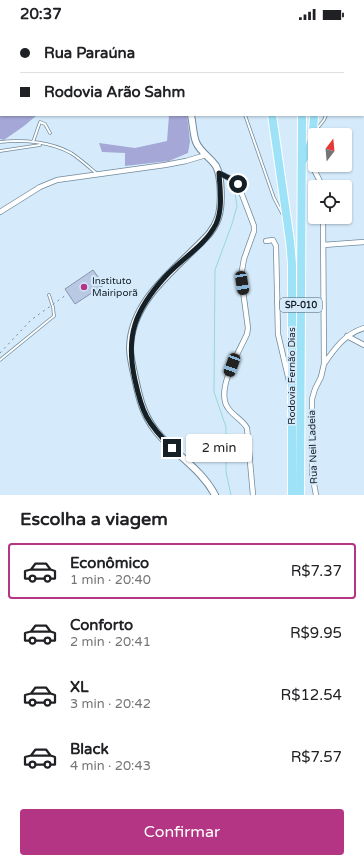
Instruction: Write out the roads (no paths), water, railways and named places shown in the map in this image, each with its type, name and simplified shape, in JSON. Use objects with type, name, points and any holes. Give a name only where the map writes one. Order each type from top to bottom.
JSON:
[{"type":"highway","name":"Rodovia Fernão Dias","points":[[272,116],[290,241],[292,281],[292,495]]},
{"type":"highway","name":"Rodovia Fernão Dias","points":[[300,495],[302,116]]},
{"type":"highway","points":[[314,116],[314,128]]},
{"type":"highway","points":[[302,162],[308,153]]},
{"type":"street","points":[[191,116],[196,143],[213,162],[219,173],[220,211],[215,226],[202,242],[164,277],[149,297],[134,327],[130,348],[140,403],[150,423],[161,437],[204,478],[215,495]]},
{"type":"street","points":[[0,212],[48,183],[64,178],[97,175],[165,165],[206,155]]},
{"type":"street","points":[[219,173],[238,184],[254,226],[254,231],[244,259],[242,276],[248,328],[247,334],[230,371],[223,396],[227,407],[245,424],[247,428],[253,495]]},
{"type":"street","points":[[323,224],[324,364]]},
{"type":"street","points":[[266,241],[273,240],[276,246],[278,334],[283,350],[292,395]]},
{"type":"street","points":[[323,245],[364,242]]},
{"type":"street","points":[[324,364],[338,345],[347,336],[364,328]]},
{"type":"street","points":[[347,336],[364,345]]},
{"type":"street","name":"Rua Neil Ladeia","points":[[316,495],[312,473],[312,399],[321,377],[324,364]]},
{"type":"lane","points":[[245,116],[274,198],[287,222]]},
{"type":"lane","points":[[318,128],[325,116]]},
{"type":"lane","points":[[33,142],[40,122],[45,124],[50,133]]},
{"type":"lane","points":[[0,142],[14,140],[33,142],[60,148],[71,154],[97,175]]},
{"type":"lane","points":[[0,151],[43,144]]},
{"type":"lane","points":[[0,360],[54,316],[49,295]]},
{"type":"waterway","points":[[231,495],[226,472],[226,427],[214,392],[215,270],[237,206],[235,193]]},
{"type":"railway","points":[[0,353],[31,320],[66,295]]},
{"type":"place","name":"Instituto Mairiporã","points":[[84,287]]}]
